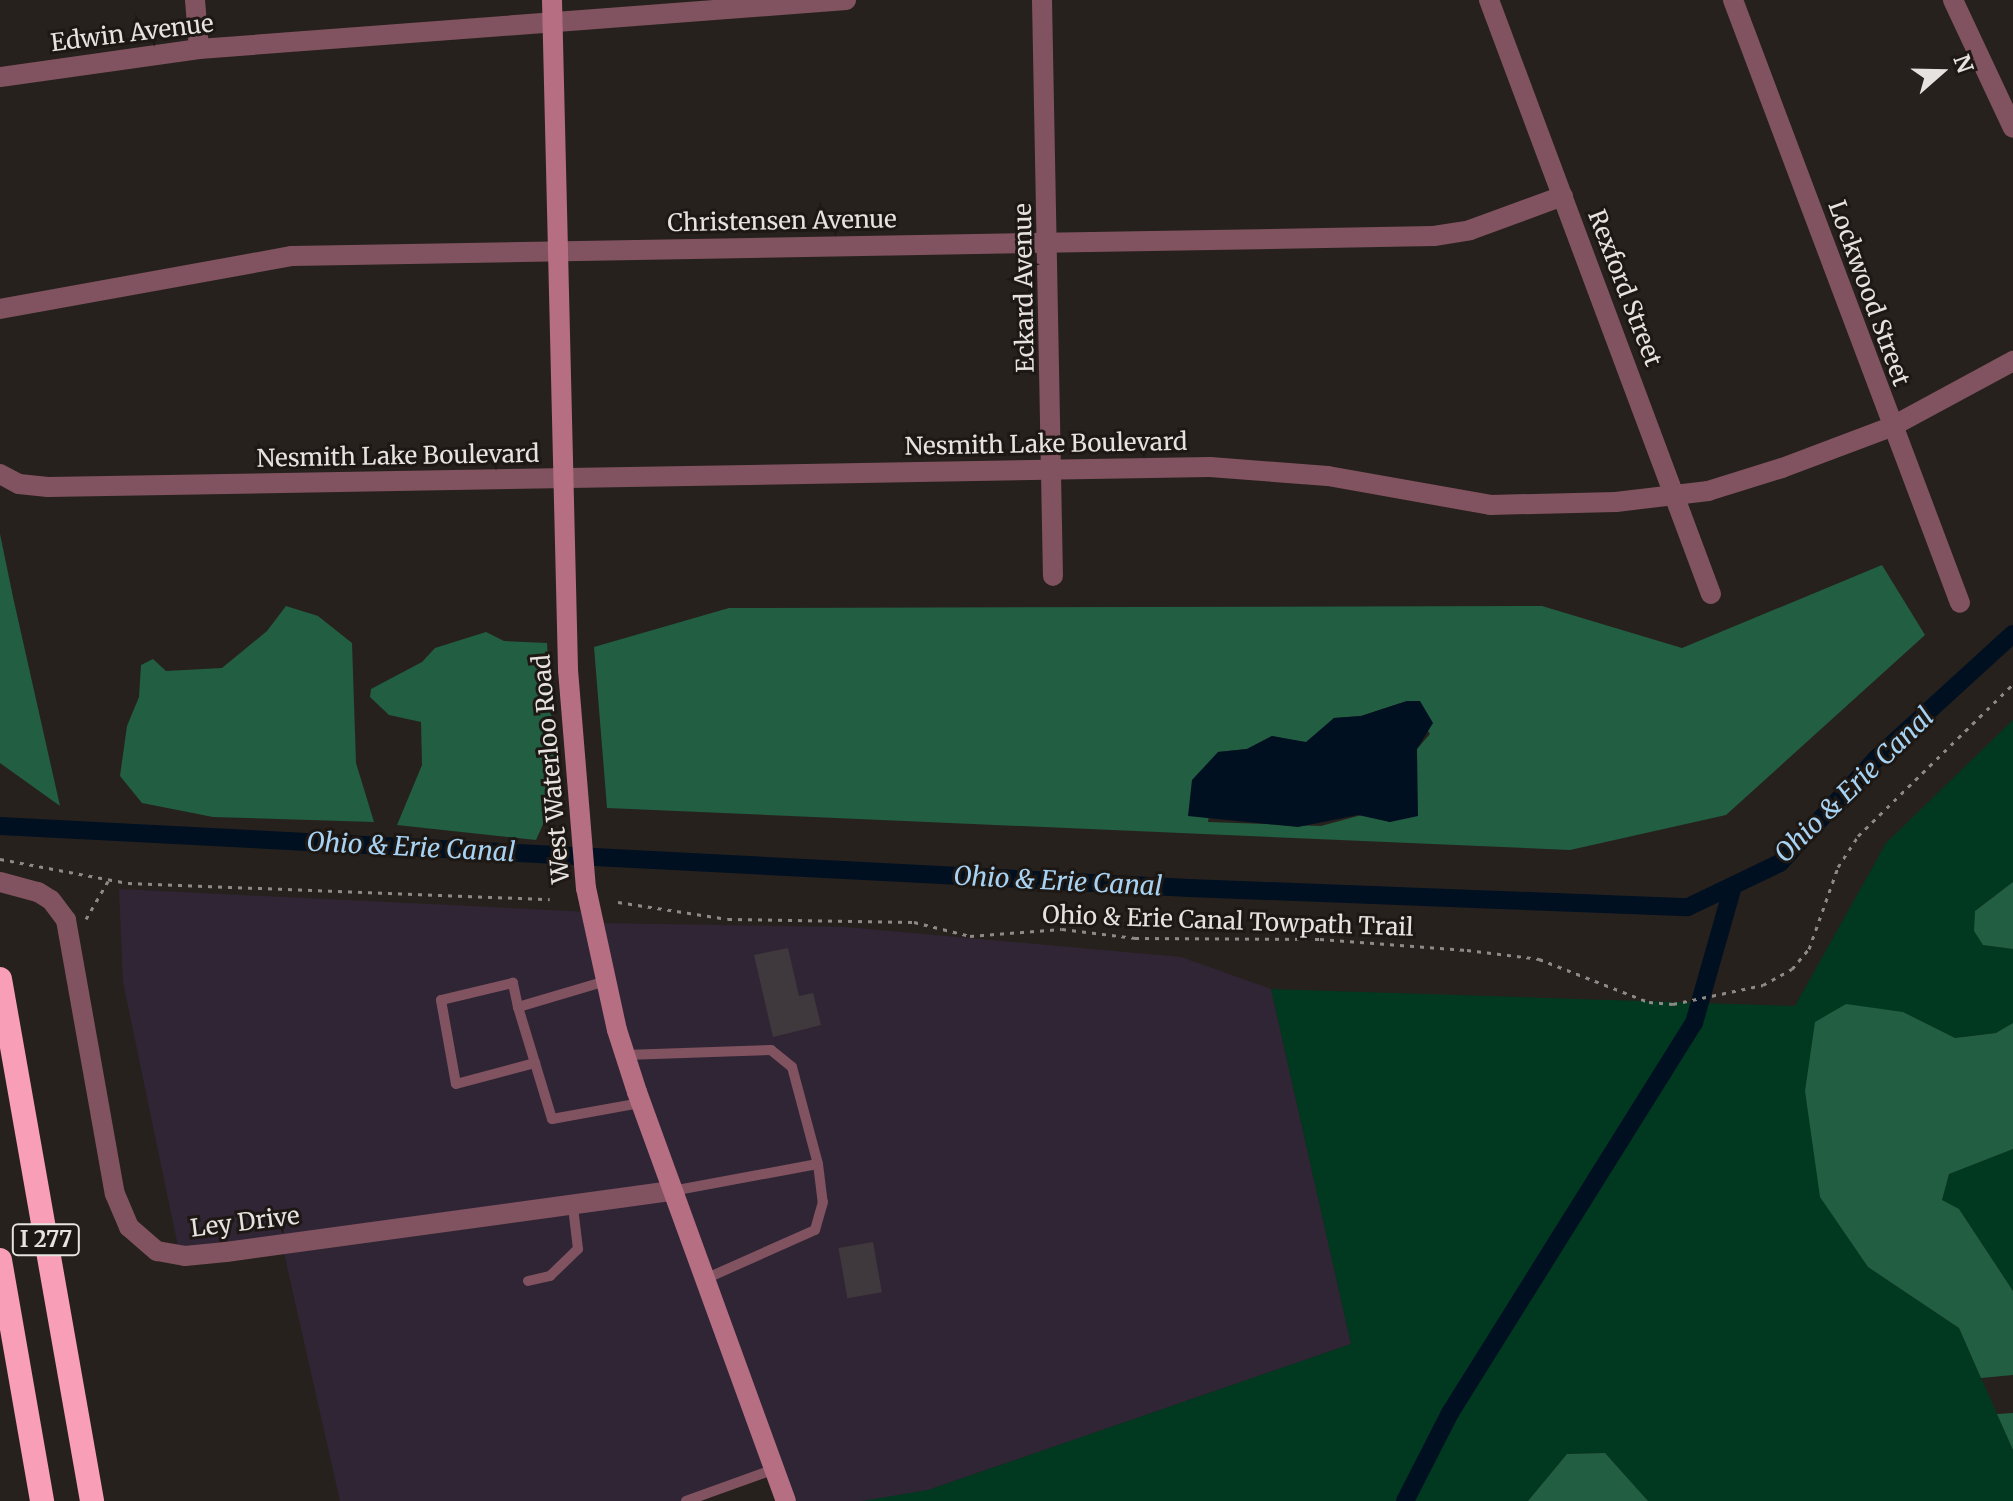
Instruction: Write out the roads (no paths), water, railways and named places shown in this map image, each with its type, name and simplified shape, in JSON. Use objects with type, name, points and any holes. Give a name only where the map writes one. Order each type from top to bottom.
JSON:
[{"type":"highway","name":"I 277","points":[[0,979],[92,1501]]},
{"type":"highway","name":"I 277","points":[[0,1260],[42,1501]]},
{"type":"main road","name":"West Waterloo Road","points":[[552,0],[562,251],[568,670],[577,823],[586,888],[606,981],[640,1103],[786,1501]]},
{"type":"street","points":[[195,0],[199,49]]},
{"type":"street","name":"Edwin Avenue","points":[[0,77],[199,49],[554,26],[846,0]]},
{"type":"street","name":"Eckard Avenue","points":[[1042,0],[1054,470],[1053,576]]},
{"type":"street","name":"Rexford Street","points":[[1489,0],[1711,594]]},
{"type":"street","name":"Lockwood Street","points":[[1733,0],[1891,427],[1960,603]]},
{"type":"street","points":[[1953,0],[2013,128]]},
{"type":"street","name":"Christensen Avenue","points":[[0,309],[292,256],[1434,236],[1470,230],[1563,196]]},
{"type":"street","name":"Nesmith Lake Boulevard","points":[[0,474],[19,484],[48,487],[1054,470],[1275,470],[1490,505],[1675,496],[1736,483],[1891,427],[2013,361]]},
{"type":"street","name":"Ley Drive","points":[[0,882],[51,900],[68,928],[115,1194],[129,1227],[157,1251],[185,1256],[573,1207],[672,1191]]},
{"type":"lane","points":[[518,1007],[606,981]]},
{"type":"lane","points":[[535,1063],[456,1084],[441,1000],[513,983],[552,1119],[640,1103]]},
{"type":"lane","points":[[625,1055],[771,1050],[792,1067],[818,1164],[823,1202],[815,1230],[705,1279]]},
{"type":"lane","points":[[672,1191],[818,1164]]},
{"type":"lane","points":[[528,1281],[550,1276],[578,1249],[573,1207]]},
{"type":"lane","points":[[686,1501],[775,1469]]},
{"type":"water","points":[[1407,701],[1420,701],[1433,723],[1417,749],[1418,816],[1390,822],[1358,815],[1298,827],[1188,816],[1192,780],[1218,752],[1247,749],[1272,736],[1306,742],[1334,718],[1361,716]]},
{"type":"waterway","name":"Ohio & Erie Canal","points":[[0,826],[1189,888],[1688,907],[1780,863],[1877,758],[2013,634]]},
{"type":"waterway","points":[[1405,1501],[1450,1413],[1694,1023],[1733,886]]}]
